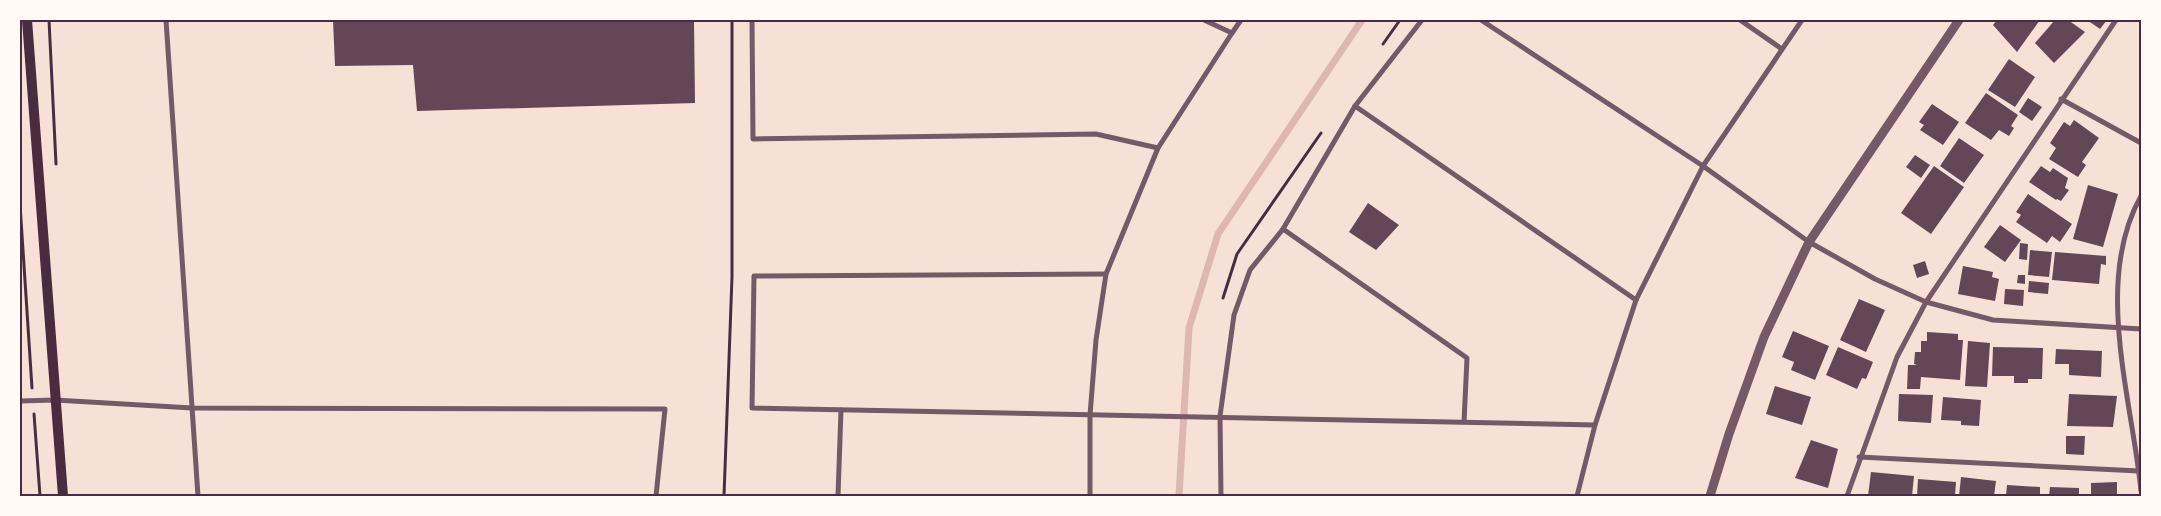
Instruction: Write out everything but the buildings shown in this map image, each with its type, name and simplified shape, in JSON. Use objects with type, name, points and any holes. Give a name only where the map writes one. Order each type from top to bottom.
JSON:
[{"type":"main road","points":[[27,20],[63,496]]},
{"type":"street","points":[[166,20],[198,496]]},
{"type":"street","points":[[752,20],[753,139],[1096,134],[1158,148]]},
{"type":"street","points":[[1204,20],[1232,33]]},
{"type":"street","points":[[1090,496],[1090,415],[1096,340],[1106,274],[1158,148],[1241,20]]},
{"type":"street","points":[[1221,496],[1220,416],[1234,315],[1250,270],[1283,229],[1355,106],[1422,20]]},
{"type":"street","points":[[1481,20],[1703,166],[1809,242],[1875,279],[1926,302],[1992,320],[2141,329]]},
{"type":"street","points":[[1740,20],[1782,49]]},
{"type":"street","points":[[1577,496],[1595,425],[1636,300],[1703,166],[1802,20]]},
{"type":"street","points":[[1710,496],[1729,434],[1764,337],[1809,242],[1959,20]]},
{"type":"street","points":[[1847,496],[1859,457],[1897,357],[1926,302],[2116,20]]},
{"type":"street","points":[[2061,100],[2141,143]]},
{"type":"street","points":[[1355,106],[1636,300]]},
{"type":"street","points":[[2141,196],[2120,253],[2118,328],[2141,491]]},
{"type":"street","points":[[1283,229],[1467,358],[1464,422]]},
{"type":"street","points":[[1106,274],[754,276],[752,408],[1595,425]]},
{"type":"street","points":[[20,401],[55,400],[192,408],[665,409],[656,496]]},
{"type":"street","points":[[838,496],[841,410]]},
{"type":"street","points":[[1859,457],[2139,471]]},
{"type":"path","points":[[724,496],[732,277],[732,20]]},
{"type":"path","points":[[20,204],[40,496]]},
{"type":"waterway","points":[[1179,496],[1189,328],[1218,234],[1362,20]]}]
